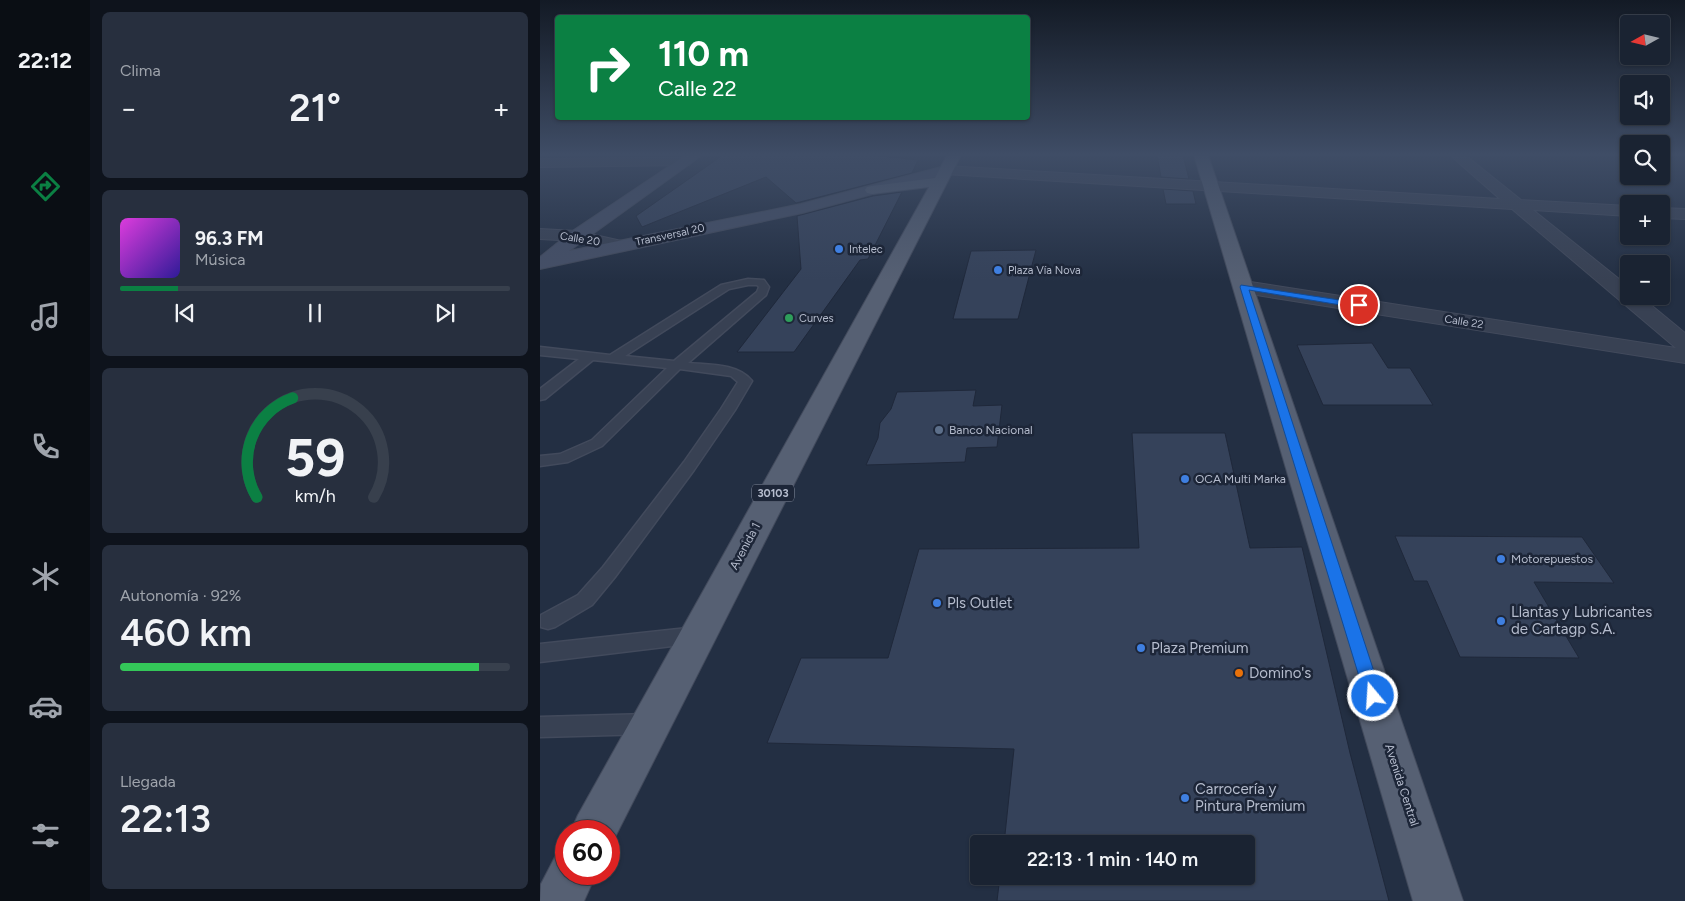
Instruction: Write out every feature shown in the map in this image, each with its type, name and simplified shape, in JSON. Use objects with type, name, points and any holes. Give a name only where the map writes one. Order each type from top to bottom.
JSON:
[{"type":"main road","name":"Avenida 1","points":[[600,820],[931,197]]},
{"type":"main road","name":"Avenida Central","points":[[1215,197],[1438,901]]},
{"type":"main road","points":[[558,901],[566,885]]},
{"type":"street","points":[[543,262],[633,197]]},
{"type":"street","name":"Transversal 20","points":[[543,262],[802,208],[845,197]]},
{"type":"street","points":[[1393,197],[1620,210]]},
{"type":"street","points":[[1510,197],[1685,344]]},
{"type":"street","points":[[1670,213],[1685,214]]},
{"type":"street","name":"Calle 20","points":[[540,234],[577,236],[620,246]]},
{"type":"street","name":"Calle 22","points":[[1244,287],[1685,356]]},
{"type":"lane","points":[[540,461],[563,459],[597,443],[677,365],[762,293],[764,287],[760,282],[748,282],[725,287],[613,358]]},
{"type":"lane","points":[[540,352],[613,358],[735,373],[745,381],[728,410],[689,466],[609,572],[585,600],[548,621]]},
{"type":"lane","points":[[540,396],[592,356]]},
{"type":"lane","points":[[540,653],[698,635]]},
{"type":"lane","points":[[540,727],[650,724]]},
{"type":"building","points":[[663,197],[716,197],[642,227],[636,216]]},
{"type":"building","points":[[789,197],[819,197],[796,203]]},
{"type":"building","points":[[869,197],[899,197],[868,259],[860,260],[794,352],[737,352],[801,269],[797,216]]},
{"type":"building","points":[[1165,197],[1194,197],[1196,204],[1166,204]]},
{"type":"building","points":[[1036,250],[1018,319],[953,319],[971,251]]},
{"type":"building","points":[[1372,343],[1388,368],[1410,368],[1433,405],[1323,405],[1297,345]]},
{"type":"building","name":"Banco Nacional","points":[[976,390],[973,406],[1002,405],[997,447],[967,448],[965,462],[866,465],[878,438],[880,423],[891,409],[897,392]]},
{"type":"building","points":[[1132,433],[1225,433],[1250,548],[1302,547],[1350,753],[1389,901],[997,901],[999,885],[1255,885],[1255,835],[1005,835],[1014,749],[767,743],[801,658],[888,658],[919,549],[1139,548]]},
{"type":"building","points":[[1395,536],[1582,537],[1614,583],[1534,582],[1579,658],[1460,657],[1427,581],[1414,581]]},
{"type":"place","name":"Intelec","points":[[839,249]]},
{"type":"place","name":"Plaza Vía Nova","points":[[998,270]]},
{"type":"place","name":"Curves","points":[[789,318]]},
{"type":"place","name":"Banco Nacional","points":[[939,430]]},
{"type":"place","name":"OCA Multi Marka","points":[[1185,479]]},
{"type":"place","name":"Motorepuestos","points":[[1501,559]]},
{"type":"place","name":"Pls Outlet","points":[[937,603]]},
{"type":"place","name":"Llantas y Lubricantes de Cartagp S.A.","points":[[1501,621]]},
{"type":"place","name":"Plaza Premium","points":[[1141,648]]},
{"type":"place","name":"Domino's","points":[[1239,673]]},
{"type":"place","name":"Carrocería y Pintura Premium","points":[[1185,798]]},
{"type":"route","points":[[1359,305],[1244,287],[1373,696]]}]
